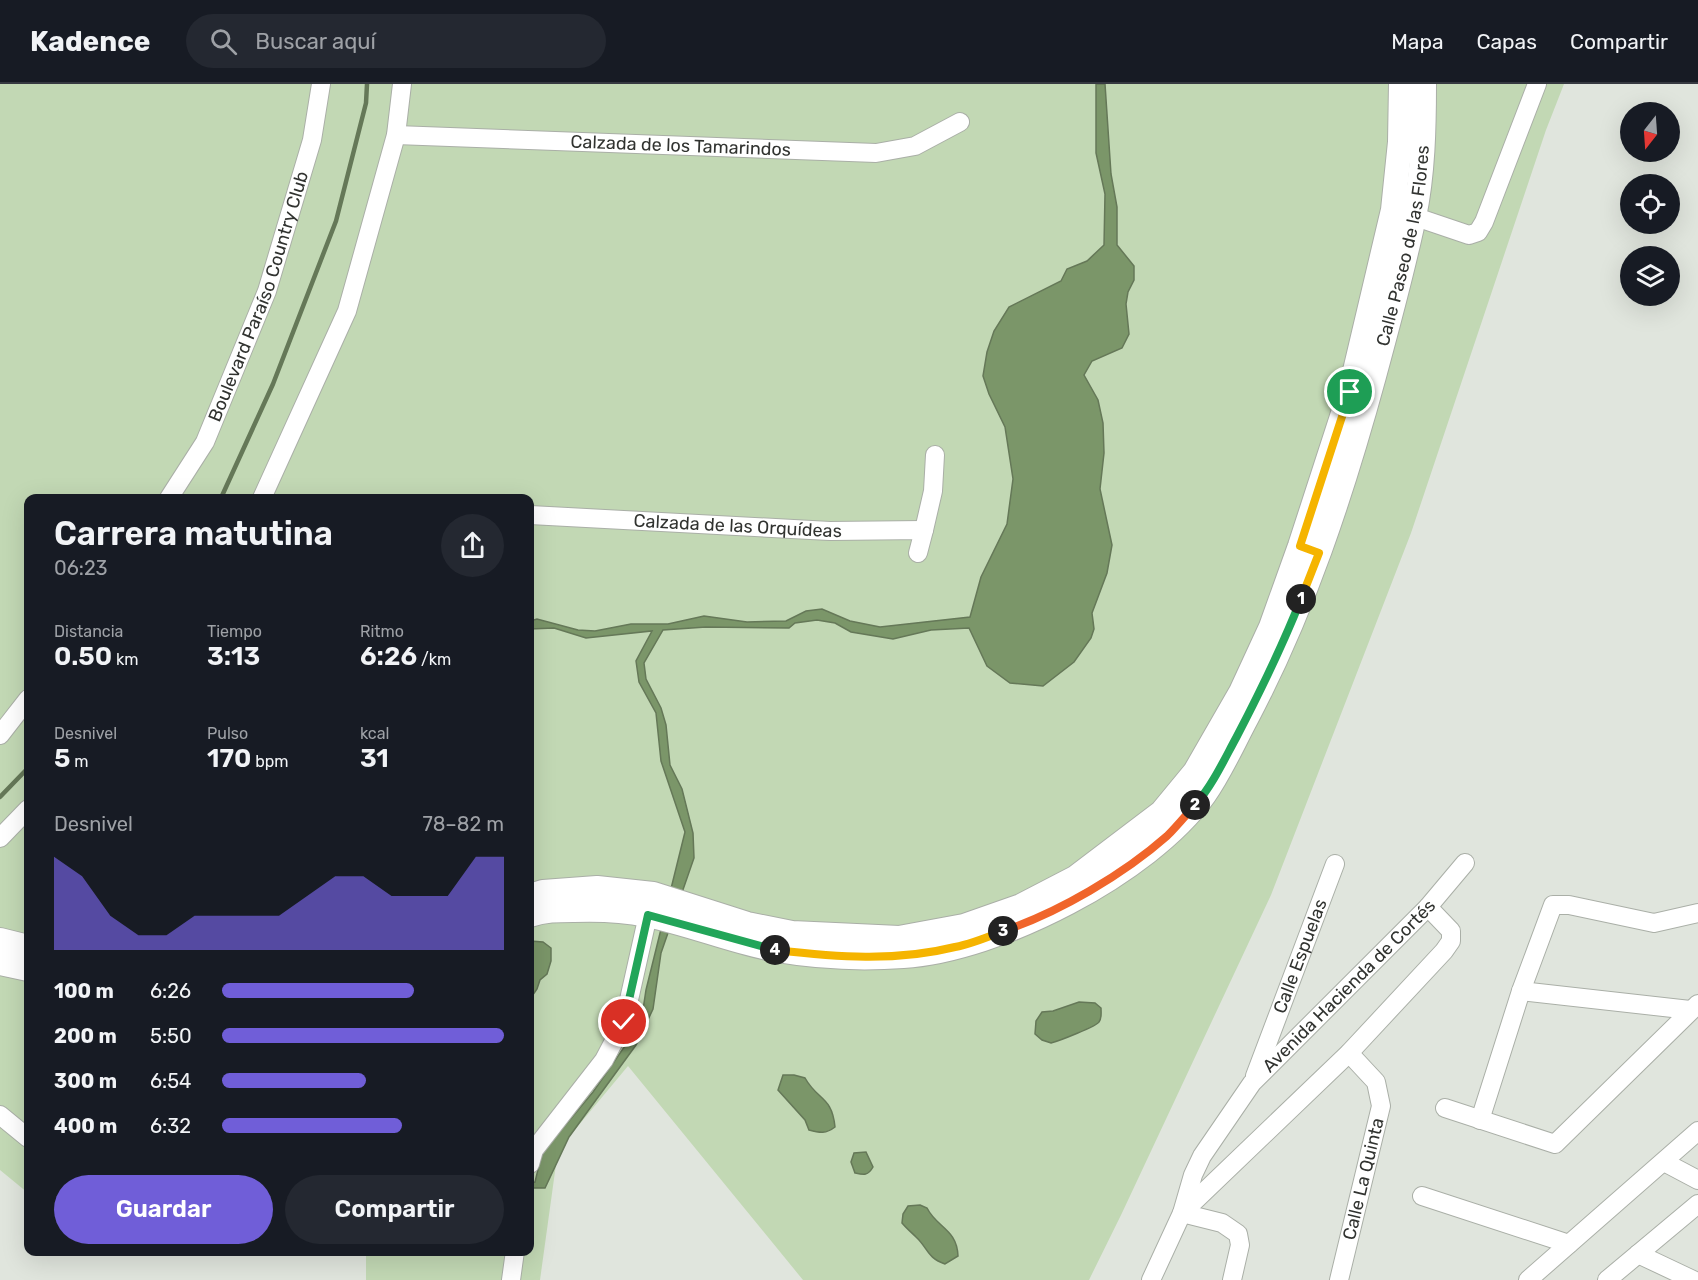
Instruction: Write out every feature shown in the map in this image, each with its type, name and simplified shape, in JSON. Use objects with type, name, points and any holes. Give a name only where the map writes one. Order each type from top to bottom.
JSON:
[{"type":"street","name":"Boulevard Paraíso Country Club","points":[[172,494],[205,442],[267,291],[312,140],[321,84]]},
{"type":"street","points":[[264,494],[347,311],[396,135],[402,84]]},
{"type":"street","name":"Calle Paseo de las Flores","points":[[1401,84],[1400,142],[1404,213]]},
{"type":"street","name":"Calle Paseo de las Flores","points":[[534,895],[597,888],[639,903],[694,918],[747,924],[792,933],[899,938],[964,926],[1021,906],[1075,878],[1162,812],[1195,772],[1241,692],[1310,549],[1350,392],[1404,213],[1424,134],[1424,84]]},
{"type":"street","points":[[1404,213],[1469,235],[1478,232],[1484,222],[1537,84]]},
{"type":"street","name":"Calzada de los Tamarindos","points":[[396,135],[876,153],[915,146],[960,122]]},
{"type":"street","points":[[918,553],[933,491],[935,455]]},
{"type":"street","name":"Calzada de las Orquídeas","points":[[534,514],[830,531],[924,530]]},
{"type":"street","points":[[0,735],[24,704]]},
{"type":"street","points":[[0,838],[24,813]]},
{"type":"street","points":[[1428,907],[1465,863]]},
{"type":"street","name":"Calle Espuelas","points":[[1252,1083],[1335,864]]},
{"type":"street","points":[[534,1150],[604,1060],[624,1022],[639,903]]},
{"type":"street","name":"Calle Paseo de las Flores","points":[[534,914],[545,910],[600,909],[639,903]]},
{"type":"street","points":[[1480,1120],[1521,991],[1553,905],[1569,905],[1654,923],[1698,913]]},
{"type":"street","name":"Avenida Hacienda de Cortés","points":[[1151,1280],[1182,1213],[1193,1175],[1202,1156],[1252,1083],[1428,907],[1451,931],[1451,941],[1444,951],[1349,1053],[1182,1213]]},
{"type":"street","points":[[0,940],[24,946]]},
{"type":"street","points":[[0,963],[24,968]]},
{"type":"street","points":[[1521,991],[1694,1007]]},
{"type":"street","points":[[1445,1108],[1555,1144],[1694,1007]]},
{"type":"street","name":"Calle La Quinta","points":[[1339,1280],[1381,1106],[1376,1082],[1349,1053]]},
{"type":"street","points":[[0,1115],[24,1135]]},
{"type":"street","points":[[1528,1280],[1698,1131]]},
{"type":"street","points":[[1664,1162],[1698,1180]]},
{"type":"street","points":[[1422,1196],[1569,1244]]},
{"type":"street","points":[[1607,1280],[1698,1204]]},
{"type":"street","points":[[1182,1213],[1222,1223],[1238,1234],[1240,1245],[1232,1280]]},
{"type":"street","points":[[1638,1254],[1693,1280]]},
{"type":"street","points":[[511,1280],[514,1256]]},
{"type":"shaded area","points":[[0,84],[1564,84],[1546,130],[1411,533],[1271,895],[1089,1280],[803,1280],[628,1066],[558,1150],[540,1280],[366,1280],[366,1256],[534,1256],[534,494],[24,494],[24,1190],[0,1170]]},
{"type":"shaded area","points":[[1096,84],[1105,84],[1111,174],[1117,207],[1117,245],[1134,266],[1134,280],[1128,292],[1126,304],[1129,334],[1122,348],[1092,361],[1084,375],[1098,400],[1103,423],[1104,453],[1100,489],[1112,545],[1107,573],[1092,613],[1094,629],[1091,638],[1074,662],[1043,686],[1010,683],[987,666],[969,628],[931,630],[893,639],[851,632],[835,623],[817,620],[795,623],[789,628],[706,627],[663,630],[644,663],[646,679],[661,708],[666,725],[670,765],[682,789],[693,833],[694,858],[661,953],[653,1009],[636,1045],[569,1137],[545,1188],[534,1188],[542,1153],[593,1092],[641,1023],[646,990],[685,832],[661,761],[656,713],[639,682],[636,661],[652,631],[586,638],[554,628],[534,629],[534,620],[578,630],[595,631],[631,624],[668,624],[704,616],[747,622],[786,621],[806,611],[822,609],[850,621],[880,627],[970,617],[981,577],[1007,524],[1013,479],[1005,427],[983,376],[987,352],[994,331],[1009,307],[1061,281],[1067,269],[1087,261],[1104,245],[1105,194],[1096,153]]},
{"type":"shaded area","points":[[534,941],[543,942],[551,948],[551,961],[547,974],[540,980],[534,993]]},
{"type":"shaded area","points":[[1079,1002],[1095,1003],[1101,1008],[1101,1017],[1097,1024],[1051,1043],[1035,1034],[1036,1021],[1042,1012],[1053,1011]]},
{"type":"shaded area","points":[[783,1075],[805,1078],[828,1104],[835,1127],[823,1132],[809,1130],[805,1120],[778,1090]]},
{"type":"shaded area","points":[[866,1152],[873,1167],[866,1174],[855,1173],[851,1162],[854,1153]]},
{"type":"shaded area","points":[[920,1205],[927,1208],[950,1234],[957,1247],[958,1256],[945,1264],[931,1256],[902,1223],[903,1214],[908,1206]]},
{"type":"waterway","points":[[223,494],[273,384],[336,221],[366,103],[367,84]]},
{"type":"waterway","points":[[0,797],[24,772]]},
{"type":"route","points":[[624,1022],[648,915],[775,950],[842,957],[914,955],[957,947],[1023,924],[1076,898],[1127,866],[1167,836],[1203,796],[1225,759],[1284,642],[1319,553],[1300,546],[1350,392]]}]
